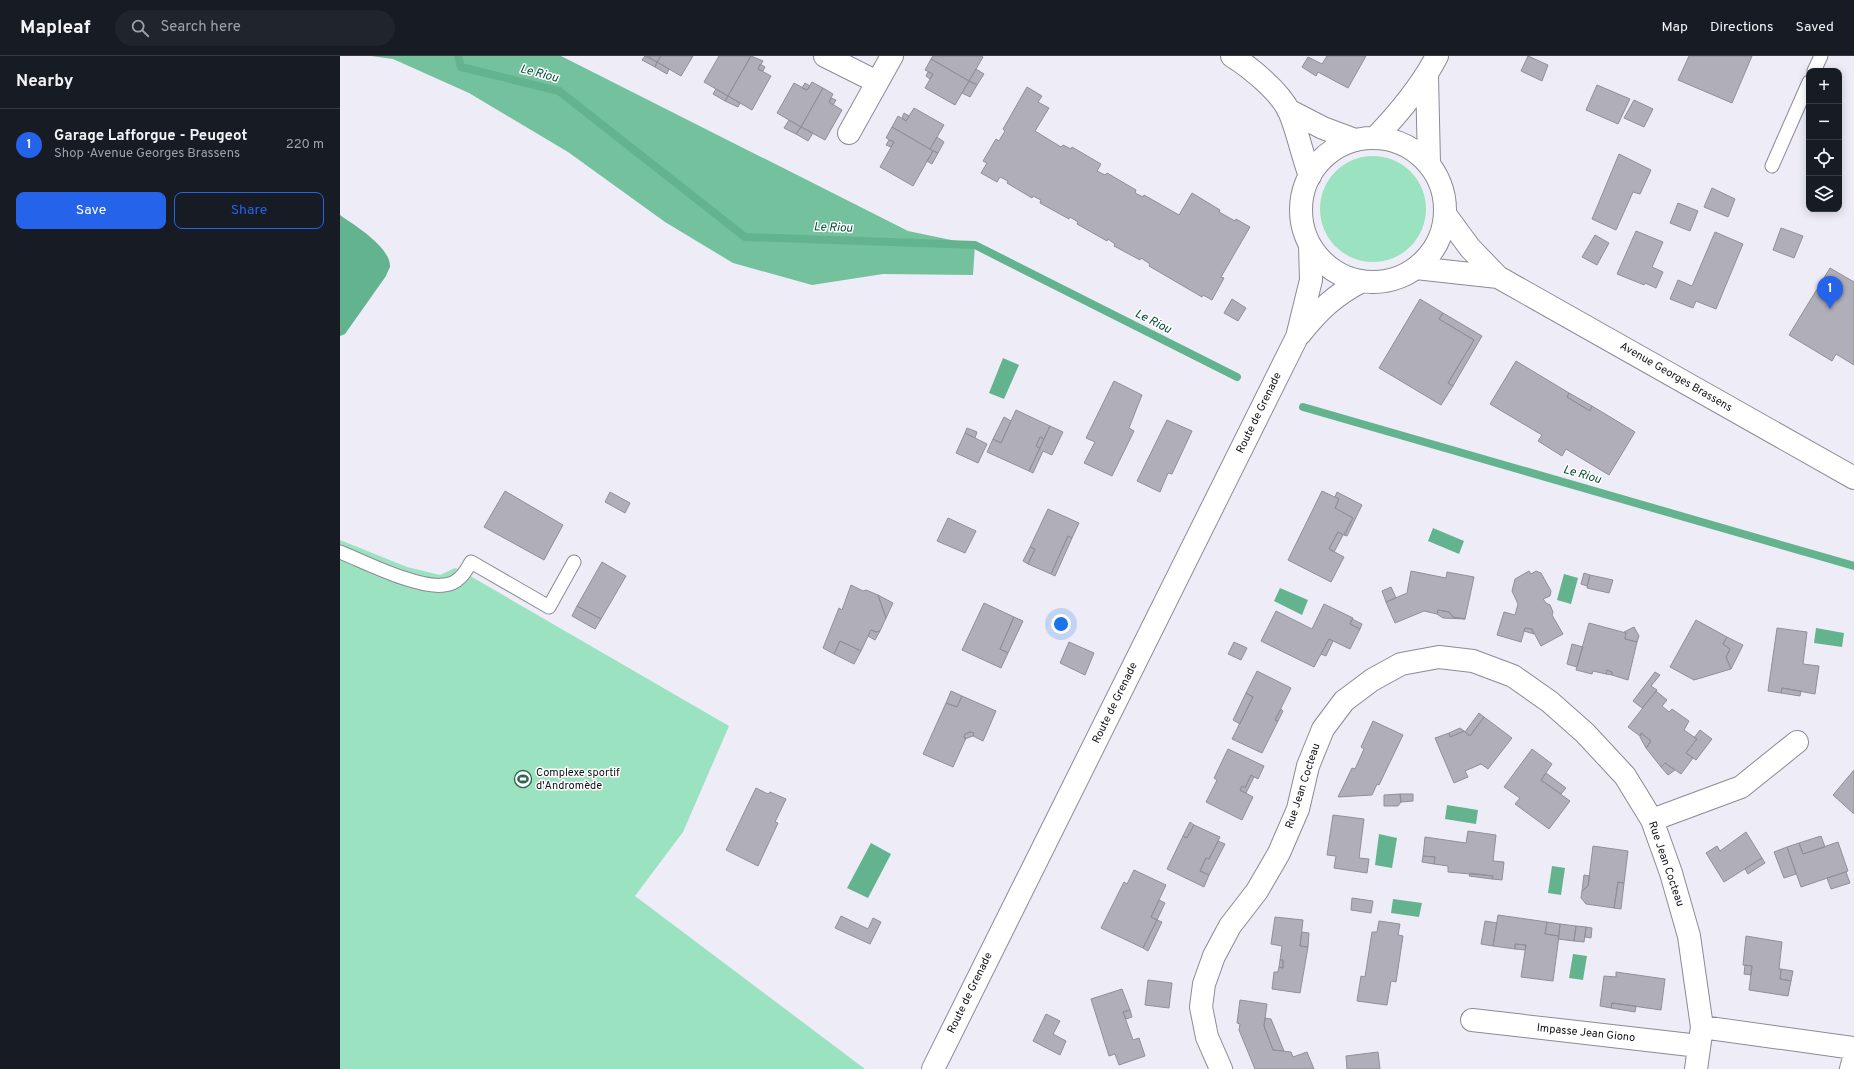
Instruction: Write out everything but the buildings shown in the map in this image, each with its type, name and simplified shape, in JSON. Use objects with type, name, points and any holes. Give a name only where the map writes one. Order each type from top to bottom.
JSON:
[{"type":"street","points":[[825,56],[877,82]]},
{"type":"street","points":[[849,133],[892,56]]},
{"type":"street","points":[[1232,56],[1247,65],[1267,84],[1288,110],[1310,176]]},
{"type":"street","points":[[1288,110],[1323,128],[1365,139],[1390,140],[1405,145],[1429,164],[1442,187],[1445,214],[1443,230],[1437,244],[1428,257],[1416,268],[1406,274],[1390,280],[1374,282],[1362,281],[1347,277],[1332,269],[1320,258],[1310,245],[1303,226],[1301,205],[1305,185],[1318,164],[1329,153],[1341,145],[1365,139],[1397,114],[1427,76],[1437,56]]},
{"type":"street","points":[[1427,76],[1429,164]]},
{"type":"street","name":"Avenue Georges Brassens","points":[[1445,214],[1470,248],[1498,277],[1854,478]]},
{"type":"street","points":[[1296,337],[1311,280],[1310,245]]},
{"type":"street","name":"Avenue Georges Brassens","points":[[1416,268],[1498,277]]},
{"type":"street","points":[[1296,337],[1319,310],[1342,291],[1362,281]]},
{"type":"street","name":"Route de Grenade","points":[[933,1069],[1296,337]]},
{"type":"street","name":"Rue Jean Cocteau","points":[[1221,1069],[1207,1037],[1201,1007],[1204,984],[1214,956],[1230,926],[1257,891],[1279,853],[1298,809],[1308,766],[1323,729],[1344,701],[1372,680],[1401,664],[1439,657],[1473,661],[1514,676],[1550,702],[1585,733],[1625,776],[1652,820],[1671,873],[1689,936],[1701,1036],[1696,1069]]},
{"type":"street","points":[[1652,820],[1741,787],[1797,742]]},
{"type":"street","name":"Impasse Jean Giono","points":[[1472,1020],[1701,1036]]},
{"type":"street","points":[[1701,1036],[1854,1048]]},
{"type":"street","points":[[1851,1069],[1854,1058]]},
{"type":"lane","points":[[1815,68],[1821,56]]},
{"type":"lane","points":[[1772,166],[1806,89]]},
{"type":"lane","points":[[340,552],[427,585],[445,585],[458,580],[471,562],[549,606],[574,562]]},
{"type":"shaded area","points":[[371,56],[561,56],[908,231],[975,245],[973,275],[883,274],[812,285],[733,263],[665,222],[568,152],[469,93],[393,59]]},
{"type":"shaded area","points":[[1373,156],[1393,160],[1411,171],[1422,189],[1426,209],[1422,229],[1411,247],[1393,258],[1373,262],[1353,258],[1335,247],[1324,229],[1320,209],[1324,189],[1335,171],[1353,160]]},
{"type":"shaded area","points":[[340,215],[371,237],[378,244],[389,259],[390,267],[386,276],[345,334],[340,336]]},
{"type":"shaded area","points":[[1003,358],[1019,365],[1004,399],[989,393]]},
{"type":"shaded area","points":[[1433,528],[1464,541],[1459,554],[1428,541]]},
{"type":"shaded area","name":"Complexe sportif d'Andromède","points":[[340,540],[407,567],[440,575],[455,568],[729,726],[683,832],[635,896],[865,1069],[340,1069]]},
{"type":"shaded area","points":[[1564,574],[1578,578],[1571,604],[1557,600]]},
{"type":"shaded area","points":[[1280,588],[1308,600],[1302,615],[1274,601]]},
{"type":"shaded area","points":[[1816,628],[1844,633],[1842,647],[1814,643]]},
{"type":"shaded area","points":[[1447,805],[1478,810],[1476,824],[1445,819]]},
{"type":"shaded area","points":[[1379,834],[1397,838],[1392,868],[1375,865]]},
{"type":"shaded area","points":[[871,843],[891,854],[868,898],[847,888]]},
{"type":"shaded area","points":[[1552,866],[1565,868],[1561,895],[1548,893]]},
{"type":"shaded area","points":[[1393,899],[1422,903],[1419,917],[1391,913]]},
{"type":"shaded area","points":[[1573,954],[1587,956],[1583,980],[1569,978]]},
{"type":"waterway","name":"Le Riou","points":[[458,56],[461,67],[559,91],[745,237],[975,245],[1237,377]]},
{"type":"waterway","name":"Le Riou","points":[[1303,407],[1854,566]]},
{"type":"place","name":"Garage Lafforgue - Peugeot","points":[[1830,309]]},
{"type":"place","name":"Complexe sportif d'Andromède","points":[[523,779]]}]
